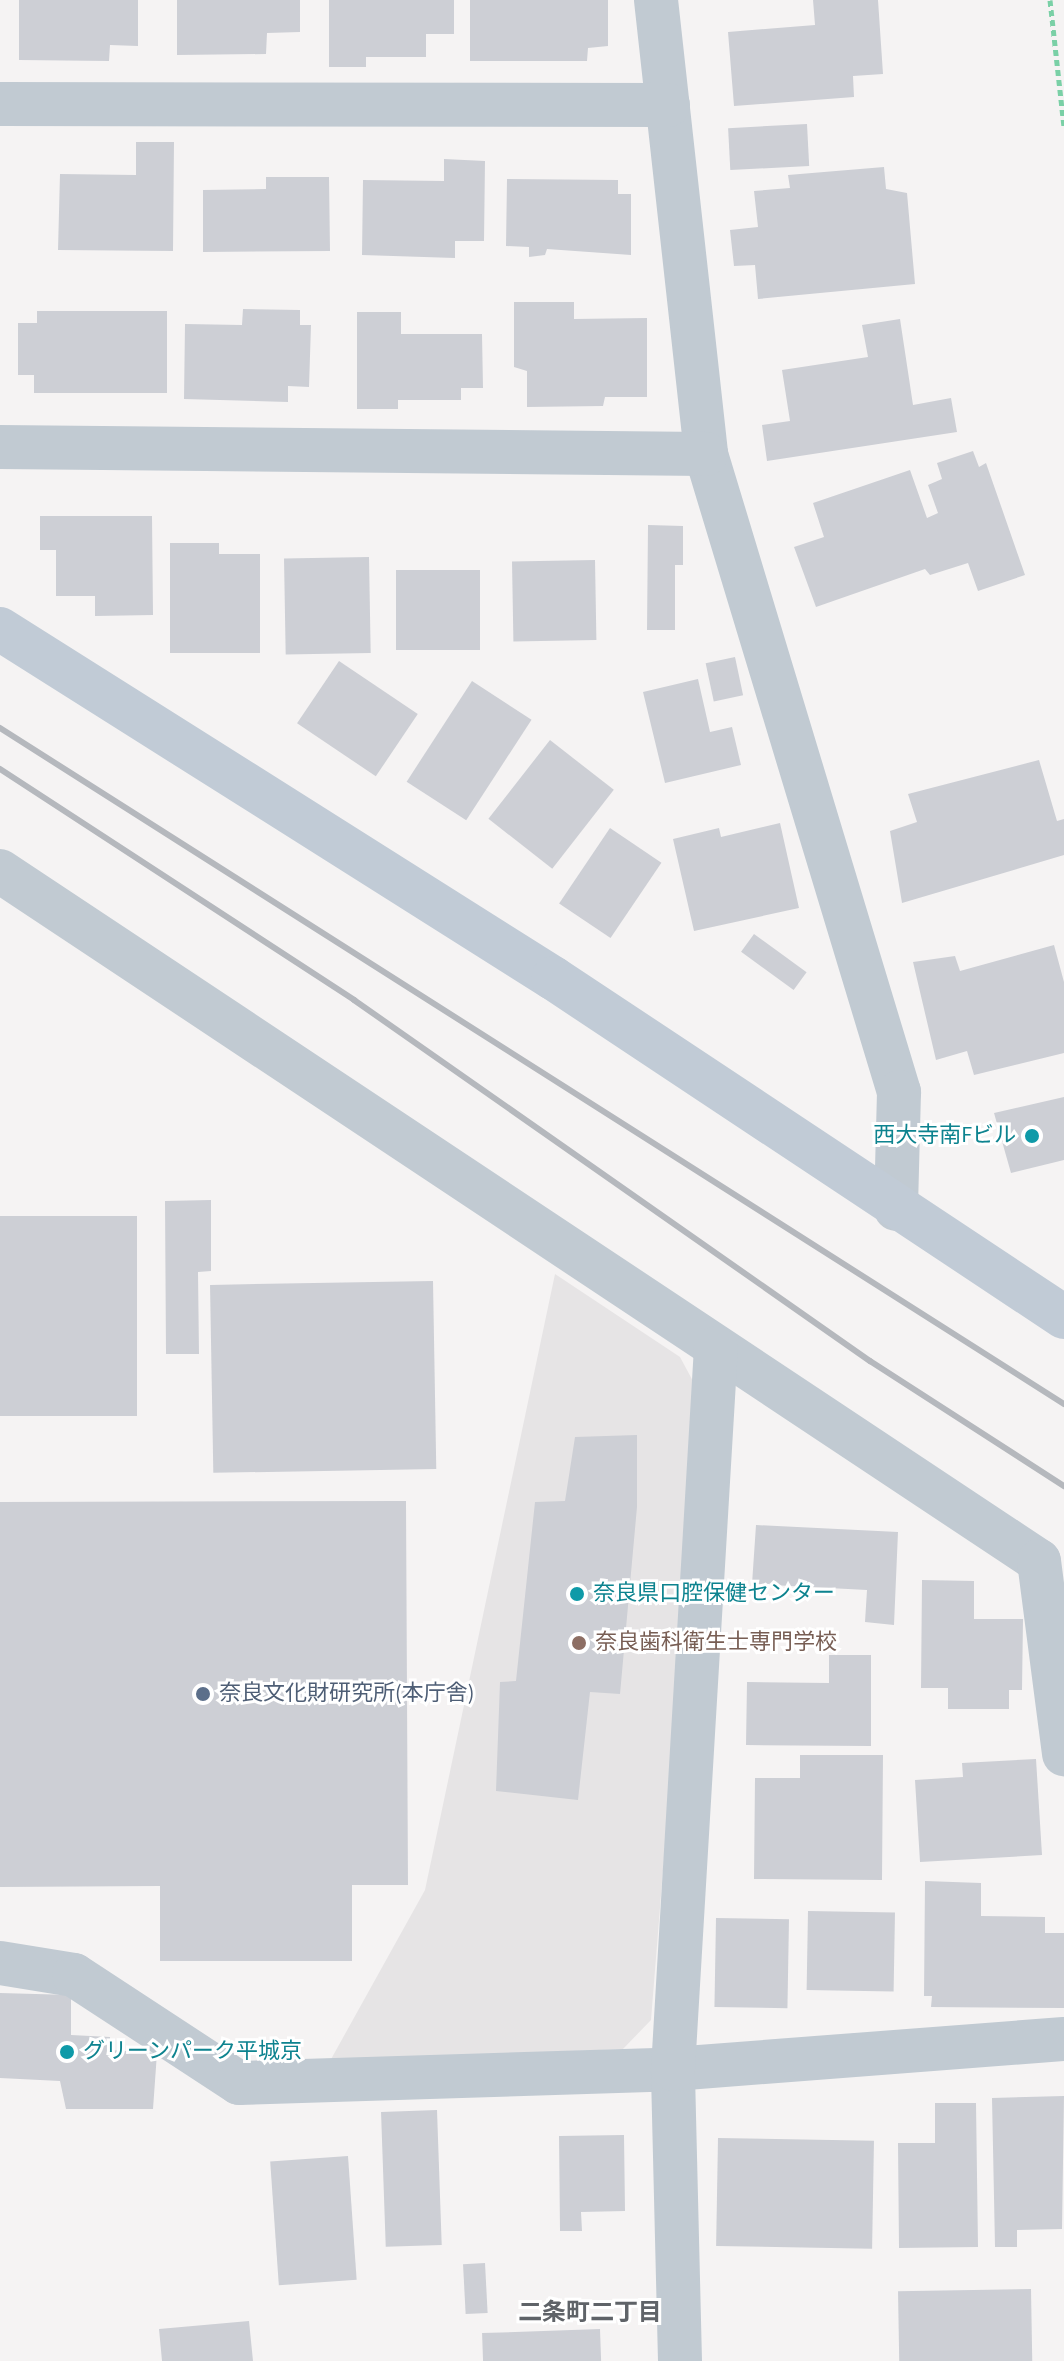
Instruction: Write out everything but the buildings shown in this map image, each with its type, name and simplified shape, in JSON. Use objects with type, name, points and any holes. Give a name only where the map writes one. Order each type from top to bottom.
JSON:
[{"type":"street","points":[[656,0],[706,454],[899,1092],[896,1209]]},
{"type":"street","points":[[0,104],[668,105]]},
{"type":"street","points":[[0,447],[706,454]]},
{"type":"street","points":[[0,629],[553,978],[896,1209],[1064,1317]]},
{"type":"street","points":[[0,871],[1039,1561],[1064,1754]]},
{"type":"street","points":[[680,2361],[673,2069],[716,1348]]},
{"type":"street","points":[[0,1963],[74,1975],[239,2083],[673,2069],[1064,2039]]},
{"type":"path","points":[[1050,0],[1064,127]]},
{"type":"shaded area","name":"奈良歯科衛生士専門学校","points":[[555,1274],[680,1357],[701,1396],[651,2020],[623,2049],[330,2061],[425,1890]]},
{"type":"railway","points":[[0,728],[1064,1404]]},
{"type":"railway","points":[[0,769],[354,1000],[870,1361],[1064,1486]]},
{"type":"place","name":"西大寺南Fビル","points":[[1032,1136]]},
{"type":"place","name":"奈良県口腔保健センター","points":[[577,1594]]},
{"type":"place","name":"奈良歯科衛生士専門学校","points":[[579,1643]]},
{"type":"place","name":"奈良文化財研究所(本庁舎)","points":[[203,1694]]},
{"type":"place","name":"グリーンパーク平城京","points":[[67,2052]]},
{"type":"district","name":"二条町二丁目","points":[[590,2313]]}]
